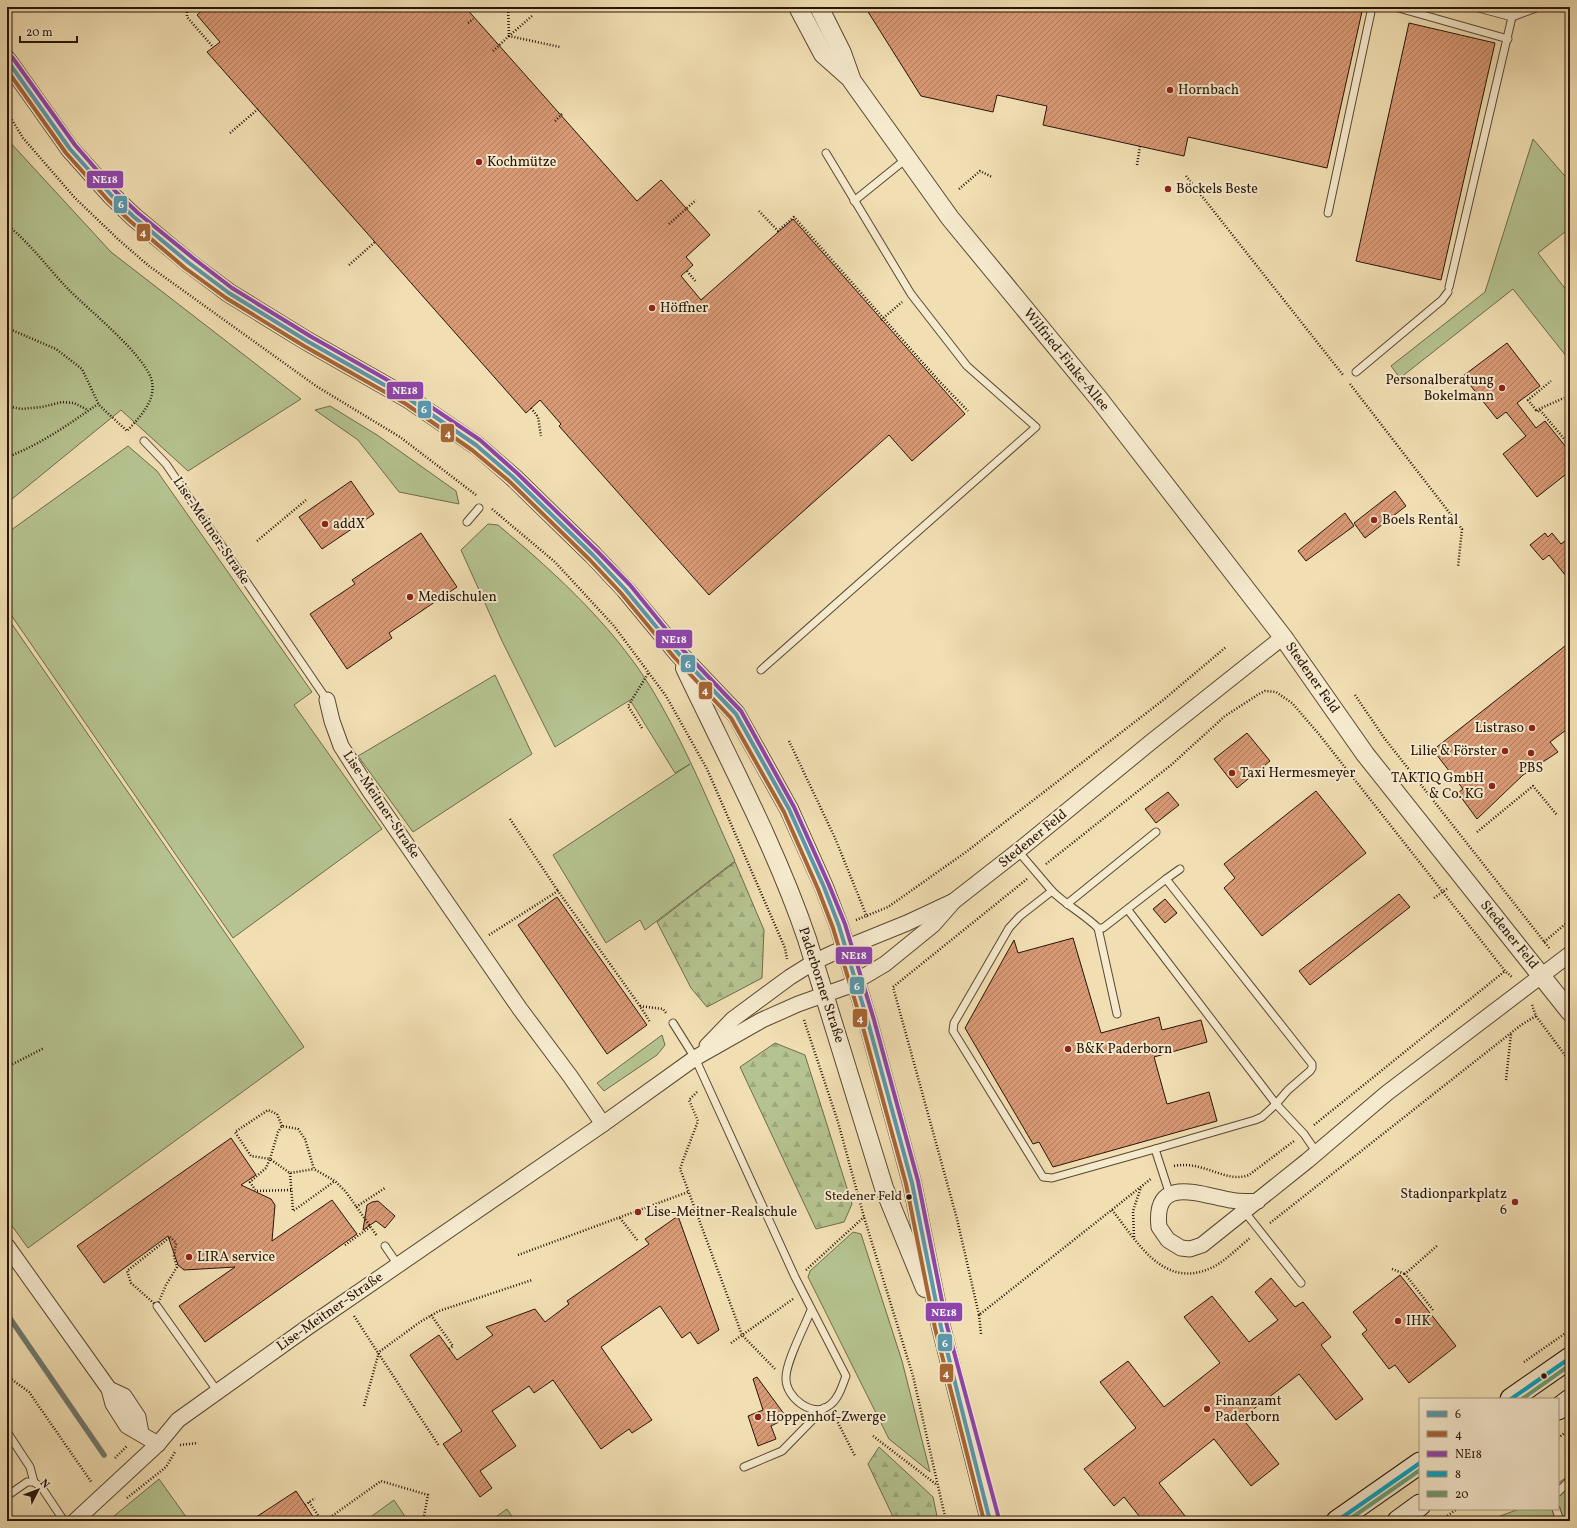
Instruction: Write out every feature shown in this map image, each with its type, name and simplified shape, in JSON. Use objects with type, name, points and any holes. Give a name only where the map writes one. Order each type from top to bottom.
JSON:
[{"type":"main road","points":[[1512,1398],[1570,1358]]},
{"type":"main road","points":[[1559,1408],[1570,1400]]},
{"type":"main road","points":[[1337,1521],[1419,1464]]},
{"type":"main road","points":[[1398,1521],[1419,1507]]},
{"type":"street","name":"Wilfried-Finke-Allee","points":[[798,7],[823,54],[852,80],[906,159],[950,218],[1099,399],[1283,637]]},
{"type":"street","name":"Wilfried-Finke-Allee","points":[[819,7],[842,53],[852,80]]},
{"type":"street","name":"Paderborner Straße","points":[[7,60],[70,149],[112,196],[134,217],[189,263],[229,293],[301,338],[409,399],[476,445],[519,482],[593,555],[625,589],[678,652],[736,714],[789,810],[824,887],[839,926],[912,1183],[941,1327],[991,1519]]},
{"type":"street","name":"Stedener Feld","points":[[825,995],[856,982],[884,964],[932,925],[954,901],[1283,637],[1365,754],[1570,1012]]},
{"type":"street","name":"Paderborner Straße","points":[[678,652],[753,806],[790,892],[825,995],[884,1188],[941,1327]]},
{"type":"street","name":"Lise-Meitner-Straße","points":[[327,700],[332,721],[341,746],[368,790],[520,1009],[570,1076],[603,1124]]},
{"type":"street","name":"Stedener Feld","points":[[845,948],[926,915],[954,901]]},
{"type":"street","name":"Lise-Meitner-Straße","points":[[695,1058],[733,1019],[790,977],[814,962],[845,948]]},
{"type":"street","points":[[1542,976],[1565,958]]},
{"type":"street","name":"Stedener Feld","points":[[1170,1195],[1160,1208],[1159,1228],[1168,1240],[1181,1248],[1190,1249],[1202,1245],[1258,1201],[1387,1093],[1542,976]]},
{"type":"street","name":"Lise-Meitner-Straße","points":[[75,1521],[158,1444],[178,1420],[345,1302],[603,1124],[695,1058],[762,1020],[798,1004],[825,995]]},
{"type":"street","points":[[1170,1195],[1176,1192],[1190,1191],[1229,1200],[1244,1202],[1258,1201]]},
{"type":"street","points":[[7,1246],[109,1389],[113,1404],[127,1426],[158,1444]]},
{"type":"street","points":[[109,1389],[124,1396],[138,1417],[141,1433]]},
{"type":"lane","points":[[1328,213],[1372,7]]},
{"type":"lane","points":[[1395,7],[1508,38]]},
{"type":"lane","points":[[1475,7],[1512,17],[1539,7]]},
{"type":"lane","points":[[1356,372],[1442,300],[1449,289],[1508,38],[1512,17],[1511,7]]},
{"type":"lane","points":[[761,670],[1036,427],[967,366],[911,294],[854,202],[826,153]]},
{"type":"lane","points":[[854,202],[906,159]]},
{"type":"lane","name":"Lise-Meitner-Straße","points":[[144,441],[166,464],[327,700]]},
{"type":"lane","points":[[467,522],[479,508]]},
{"type":"lane","points":[[1067,904],[1156,832]]},
{"type":"lane","points":[[1018,851],[1052,891],[1098,928],[1116,1014]]},
{"type":"lane","points":[[1098,928],[1108,926],[1180,869]]},
{"type":"lane","points":[[1052,891],[1020,916],[1008,928],[954,1023],[953,1031],[1043,1177],[1052,1178],[1255,1120],[1262,1117],[1312,1068],[1312,1064],[1166,879]]},
{"type":"lane","points":[[1128,910],[1276,1104],[1304,1134],[1317,1152]]},
{"type":"lane","points":[[673,1023],[695,1058],[795,1277],[846,1376],[839,1394],[782,1451],[744,1467]]},
{"type":"lane","points":[[1155,1149],[1170,1195]]},
{"type":"lane","points":[[1244,1211],[1301,1283]]},
{"type":"lane","points":[[384,1246],[398,1265]]},
{"type":"lane","points":[[157,1306],[218,1392]]},
{"type":"lane","points":[[811,1310],[786,1371],[786,1378],[788,1389],[798,1403],[816,1409],[827,1407]]},
{"type":"lane","points":[[7,1437],[9,1435],[30,1467],[34,1482]]},
{"type":"lane","points":[[1559,1491],[1570,1480]]},
{"type":"lane","points":[[7,1496],[27,1482],[34,1482],[42,1488],[64,1521]]},
{"type":"lane","points":[[1556,1510],[1560,1521]]},
{"type":"path","points":[[190,7],[187,11],[187,17],[213,47]]},
{"type":"path","points":[[508,7],[509,36]]},
{"type":"path","points":[[493,51],[532,16]]},
{"type":"path","points":[[468,23],[473,19]]},
{"type":"path","points":[[509,36],[560,47]]},
{"type":"path","points":[[230,133],[258,109]]},
{"type":"path","points":[[7,112],[24,138],[75,198],[120,241],[149,266],[316,386],[400,437],[478,498]]},
{"type":"path","points":[[555,121],[562,114]]},
{"type":"path","points":[[1137,165],[1140,146]]},
{"type":"path","points":[[960,189],[980,171],[992,176]]},
{"type":"path","points":[[1186,176],[1448,508],[1462,529],[1458,567]]},
{"type":"path","points":[[670,224],[696,200]]},
{"type":"path","points":[[759,211],[778,231],[794,217],[882,319],[968,411]]},
{"type":"path","points":[[7,225],[92,314],[125,343],[145,368],[151,379],[152,393],[150,401],[142,415],[127,431],[98,404],[82,369],[56,349],[7,328]]},
{"type":"path","points":[[349,265],[375,242]]},
{"type":"path","points":[[687,270],[696,282]]},
{"type":"path","points":[[882,319],[900,304]]},
{"type":"path","points":[[1551,381],[1528,400],[1537,412],[1540,410],[1570,446]]},
{"type":"path","points":[[1536,410],[1564,398]]},
{"type":"path","points":[[7,406],[21,409],[42,407],[62,402],[74,403],[88,410]]},
{"type":"path","points":[[7,457],[23,451],[57,432],[98,404]]},
{"type":"path","points":[[531,408],[538,417],[541,436]]},
{"type":"path","points":[[257,541],[306,500]]},
{"type":"path","points":[[490,507],[555,562],[614,626],[666,696],[707,769],[785,948],[790,977]]},
{"type":"path","points":[[839,926],[888,907],[909,894],[1162,701],[1226,647]]},
{"type":"path","points":[[642,728],[628,706],[649,672]]},
{"type":"path","points":[[1355,695],[1385,739],[1544,942],[1565,958]]},
{"type":"path","points":[[789,742],[835,838],[874,936]]},
{"type":"path","points":[[1477,832],[1533,786],[1557,815]]},
{"type":"path","points":[[510,819],[558,891],[650,1022]]},
{"type":"path","points":[[475,944],[558,891]]},
{"type":"path","points":[[1544,942],[1570,920]]},
{"type":"path","points":[[785,948],[807,939]]},
{"type":"path","points":[[884,964],[893,987]]},
{"type":"path","points":[[798,1004],[838,1122],[864,1217],[913,1376],[946,1521]]},
{"type":"path","points":[[640,1006],[663,1009]]},
{"type":"path","points":[[1506,1080],[1511,1034],[1536,1016],[1570,1062]]},
{"type":"path","points":[[7,1067],[44,1048]]},
{"type":"path","points":[[707,1084],[689,1100],[698,1121],[680,1169],[742,1335],[786,1378]]},
{"type":"path","points":[[282,1126],[277,1114],[268,1110],[235,1132],[251,1156],[270,1159],[290,1172],[314,1170],[335,1181],[346,1192],[384,1246]]},
{"type":"path","points":[[282,1126],[278,1132],[266,1168],[250,1182],[256,1191],[291,1190]]},
{"type":"path","points":[[282,1126],[298,1129],[305,1139],[314,1170]]},
{"type":"path","points":[[290,1172],[293,1212],[335,1181]]},
{"type":"path","points":[[1134,1237],[1133,1211],[1141,1187]]},
{"type":"path","points":[[356,1207],[385,1188]]},
{"type":"path","points":[[518,1255],[688,1192]]},
{"type":"path","points":[[795,1277],[805,1271],[864,1217]]},
{"type":"path","points":[[620,1218],[638,1240]]},
{"type":"path","points":[[345,1245],[370,1227]]},
{"type":"path","points":[[170,1237],[176,1243],[174,1256],[177,1267],[166,1285],[157,1306],[131,1283],[127,1271],[170,1237]]},
{"type":"path","points":[[1405,1274],[1438,1246]]},
{"type":"path","points":[[1392,1269],[1405,1274],[1433,1310]]},
{"type":"path","points":[[364,1406],[379,1352],[431,1315],[446,1308],[532,1280]]},
{"type":"path","points":[[732,1343],[803,1292]]},
{"type":"path","points":[[345,1302],[439,1446]]},
{"type":"path","points":[[979,1314],[981,1334]]},
{"type":"path","points":[[431,1315],[453,1346],[449,1349]]},
{"type":"path","points":[[1524,1362],[1570,1330]]},
{"type":"path","points":[[7,1376],[29,1392],[102,1497]]},
{"type":"path","points":[[827,1407],[855,1456]]},
{"type":"path","points":[[112,1461],[127,1445],[122,1429],[127,1426]]},
{"type":"path","points":[[1559,1437],[1570,1429]]},
{"type":"path","points":[[873,1436],[937,1485]]},
{"type":"path","points":[[123,1501],[166,1467],[180,1445],[198,1443]]},
{"type":"path","points":[[86,1487],[97,1477]]},
{"type":"path","points":[[309,1502],[323,1521],[381,1481],[428,1494],[423,1521]]},
{"type":"path","points":[[305,1505],[315,1498]]},
{"type":"path","points":[[42,1521],[57,1510]]},
{"type":"path","points":[[1440,1521],[1456,1510]]},
{"type":"green space","points":[[7,139],[111,252],[301,399],[188,471],[121,410],[7,503]]},
{"type":"green space","points":[[1533,139],[1570,182],[1570,228],[1538,253],[1570,295],[1570,361],[1513,289],[1400,378],[1391,366],[1485,292]]},
{"type":"green space","points":[[330,406],[377,435],[456,491],[459,504],[399,492],[358,440],[315,410]]},
{"type":"green space","points":[[128,446],[157,471],[312,692],[294,705],[382,829],[233,938],[7,609],[7,533]]},
{"type":"green space","points":[[488,524],[498,525],[544,564],[608,629],[627,653],[644,677],[671,722],[735,861],[645,930],[640,920],[606,943],[553,855],[690,764],[675,773],[630,700],[555,747],[502,641],[461,550]]},
{"type":"green space","points":[[7,617],[304,1047],[28,1248],[7,1219]]},
{"type":"green space","points":[[495,675],[532,754],[413,832],[358,756]]},
{"type":"green space","points":[[735,862],[764,930],[762,978],[707,1007],[691,988],[657,922]]},
{"type":"green space","points":[[662,1035],[665,1045],[657,1055],[604,1091],[597,1083]]},
{"type":"green space","points":[[775,1043],[805,1055],[852,1204],[844,1222],[816,1229],[740,1067]]},
{"type":"green space","points":[[853,1232],[861,1234],[902,1361],[930,1472],[889,1439],[808,1277],[810,1271]]},
{"type":"green space","points":[[879,1447],[933,1497],[938,1521],[895,1521],[868,1464]]},
{"type":"green space","points":[[1570,1475],[1570,1521],[1487,1521],[1516,1510],[1559,1510],[1559,1482]]},
{"type":"green space","points":[[159,1479],[189,1521],[108,1521]]},
{"type":"green space","points":[[394,1500],[408,1521],[365,1521]]},
{"type":"green space","points":[[507,1509],[515,1521],[490,1521]]},
{"type":"building","name":"Höffner","points":[[206,7],[465,7],[637,201],[661,180],[710,235],[686,257],[693,265],[681,276],[701,300],[793,219],[965,414],[912,461],[889,435],[709,595],[559,426],[561,424],[540,400],[526,413],[207,52],[220,42],[197,15]]},
{"type":"building","name":"Hornbach","points":[[865,7],[1363,7],[1327,168],[1188,137],[1184,156],[1043,125],[1047,106],[997,95],[993,112],[921,96]]},
{"type":"building","points":[[1409,23],[1495,43],[1441,280],[1356,261]]},
{"type":"building","points":[[1507,343],[1540,386],[1517,403],[1536,428],[1545,421],[1570,452],[1570,471],[1537,497],[1503,454],[1526,436],[1506,412],[1497,419],[1463,376]]},
{"type":"building","points":[[351,481],[374,514],[322,549],[299,517]]},
{"type":"building","points":[[1395,491],[1406,506],[1365,538],[1354,523]]},
{"type":"building","points":[[1345,513],[1354,526],[1306,561],[1298,551]]},
{"type":"building","points":[[421,533],[457,587],[389,633],[392,638],[347,669],[310,614],[355,584],[352,580]]},
{"type":"building","points":[[1545,533],[1548,537],[1552,533],[1561,544],[1570,537],[1570,581],[1549,555],[1543,560],[1530,545]]},
{"type":"building","points":[[1570,642],[1570,727],[1550,742],[1558,752],[1523,775],[1477,819],[1458,793],[1463,789],[1433,750]]},
{"type":"building","points":[[1247,733],[1270,761],[1237,788],[1214,759]]},
{"type":"building","points":[[1316,791],[1366,853],[1262,936],[1224,888],[1235,878],[1224,864]]},
{"type":"building","points":[[1168,792],[1179,805],[1156,823],[1145,809]]},
{"type":"building","points":[[1399,894],[1410,907],[1310,985],[1299,971]]},
{"type":"building","points":[[557,897],[647,1025],[607,1054],[518,925]]},
{"type":"building","points":[[1165,899],[1177,913],[1165,923],[1153,909]]},
{"type":"building","name":"B&K Paderborn","points":[[1073,938],[1101,1033],[1159,1017],[1162,1030],[1201,1020],[1207,1042],[1154,1057],[1167,1104],[1209,1092],[1217,1121],[1053,1167],[1039,1142],[1033,1144],[965,1028],[1014,940],[1018,953]]},
{"type":"building","points":[[231,1138],[256,1175],[241,1185],[271,1199],[275,1205],[272,1241],[332,1200],[357,1234],[205,1342],[179,1306],[235,1267],[184,1270],[178,1265],[168,1236],[104,1283],[77,1246]]},
{"type":"building","points":[[378,1201],[395,1216],[385,1228],[376,1221],[363,1230],[367,1205]]},
{"type":"building","points":[[678,1216],[719,1330],[698,1344],[690,1332],[682,1338],[660,1306],[601,1347],[652,1420],[632,1433],[629,1429],[601,1449],[553,1380],[534,1393],[529,1386],[492,1411],[516,1446],[480,1471],[492,1488],[480,1497],[443,1444],[462,1431],[410,1355],[439,1335],[457,1360],[493,1335],[486,1327],[535,1309],[545,1322],[569,1304],[567,1301],[649,1244],[645,1239]]},
{"type":"building","name":"IHK","points":[[1400,1275],[1456,1346],[1409,1383],[1395,1365],[1389,1369],[1362,1334],[1367,1330],[1353,1312]]},
{"type":"building","name":"Finanzamt Paderborn","points":[[1271,1278],[1295,1307],[1303,1302],[1331,1337],[1321,1345],[1363,1399],[1336,1420],[1299,1374],[1242,1418],[1279,1464],[1251,1486],[1214,1439],[1159,1483],[1189,1521],[1143,1521],[1124,1497],[1114,1506],[1084,1469],[1136,1428],[1100,1382],[1128,1361],[1164,1407],[1220,1363],[1184,1317],[1212,1296],[1249,1342],[1278,1320],[1255,1292]]},
{"type":"building","name":"Hoppenhof-Zwerge","points":[[757,1377],[787,1418],[771,1426],[776,1439],[758,1446],[748,1416],[763,1410],[753,1379]]},
{"type":"building","points":[[296,1491],[316,1521],[250,1521]]},
{"type":"waterway","points":[[7,1314],[104,1455]]},
{"type":"transit line","name":"NE18","points":[[12,57],[75,145],[116,192],[138,213],[232,288],[310,336],[412,394],[480,440],[517,473],[630,585],[682,649],[741,711],[794,807],[845,924],[874,1020],[918,1181],[947,1326],[999,1519]]},
{"type":"transit line","name":"6","points":[[7,60],[70,149],[112,196],[134,217],[189,263],[229,293],[307,341],[409,399],[476,445],[513,477],[593,555],[625,589],[678,653],[736,714],[789,809],[824,887],[839,926],[868,1022],[912,1183],[941,1327],[990,1521]]},
{"type":"transit line","name":"4","points":[[7,70],[66,153],[108,200],[130,221],[185,268],[226,298],[304,346],[406,404],[472,450],[509,481],[589,559],[621,593],[674,657],[731,718],[784,812],[818,889],[833,928],[862,1024],[906,1184],[935,1328],[984,1521]]},
{"type":"transit line","name":"8","points":[[1512,1398],[1570,1358]]},
{"type":"transit line","name":"20","points":[[1523,1398],[1570,1365]]},
{"type":"transit line","name":"8","points":[[1337,1521],[1419,1464]]},
{"type":"transit line","name":"20","points":[[1347,1521],[1419,1471]]},
{"type":"place","name":"Hornbach","points":[[1170,90]]},
{"type":"place","name":"Kochmütze","points":[[479,162]]},
{"type":"place","name":"Böckels Beste","points":[[1168,189]]},
{"type":"place","name":"Höffner","points":[[652,308]]},
{"type":"place","name":"Personalberatung Bokelmann","points":[[1502,388]]},
{"type":"place","name":"Boels Rental","points":[[1374,520]]},
{"type":"place","name":"addX","points":[[325,524]]},
{"type":"place","name":"Medischulen","points":[[410,597]]},
{"type":"place","name":"Listraso","points":[[1532,728]]},
{"type":"place","name":"Lilie & Förster","points":[[1505,751]]},
{"type":"place","name":"PBS","points":[[1531,753]]},
{"type":"place","name":"Taxi Hermesmeyer","points":[[1232,773]]},
{"type":"place","name":"TAKTIQ GmbH & Co. KG","points":[[1492,786]]},
{"type":"place","name":"B&K Paderborn","points":[[1068,1049]]},
{"type":"place","name":"Stedener Feld","points":[[909,1197]]},
{"type":"place","name":"Stadionparkplatz 6","points":[[1515,1202]]},
{"type":"place","name":"Lise-Meitner-Realschule","points":[[638,1212]]},
{"type":"place","name":"LIRA service","points":[[189,1257]]},
{"type":"place","name":"IHK","points":[[1398,1321]]},
{"type":"place","name":"Finanzamt Paderborn","points":[[1207,1409]]},
{"type":"place","name":"Hoppenhof-Zwerge","points":[[758,1417]]}]
